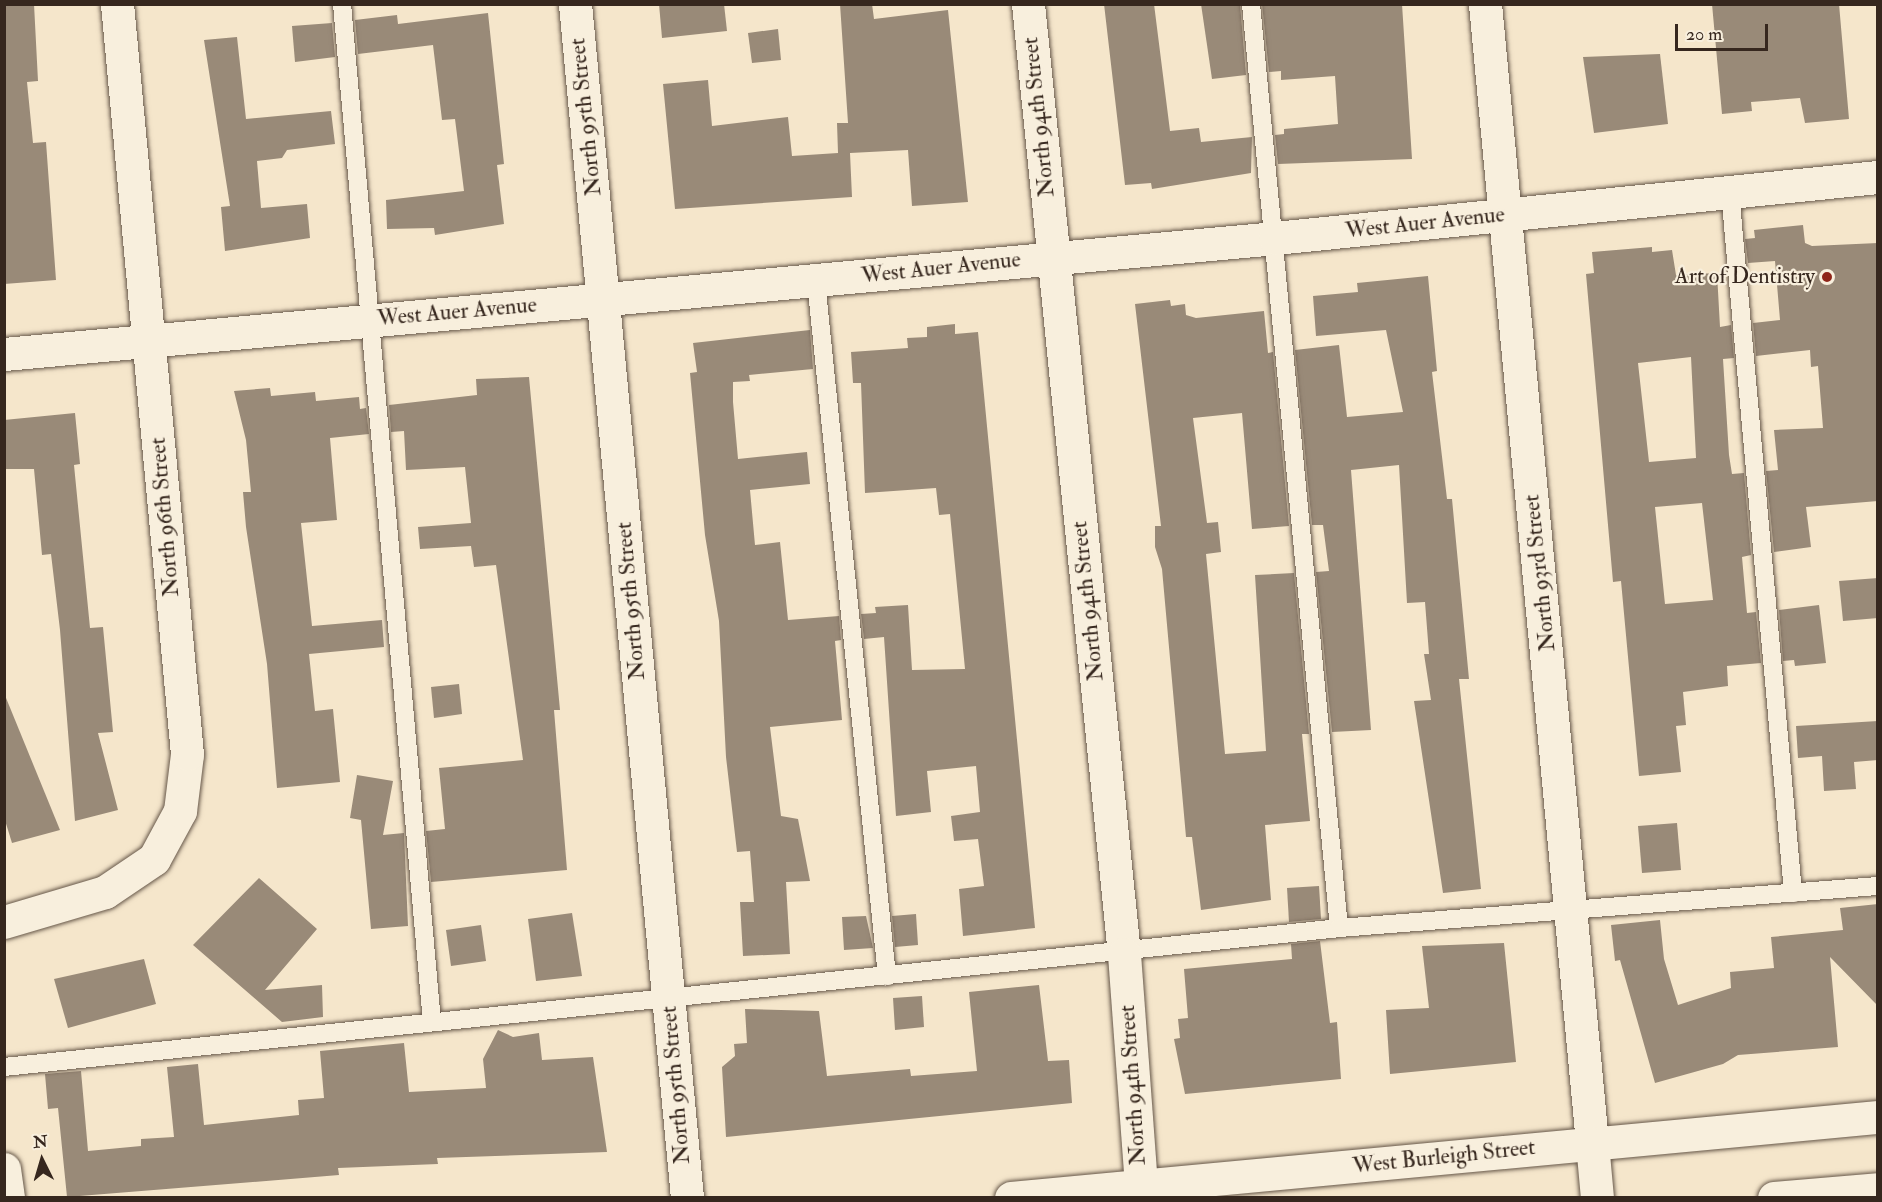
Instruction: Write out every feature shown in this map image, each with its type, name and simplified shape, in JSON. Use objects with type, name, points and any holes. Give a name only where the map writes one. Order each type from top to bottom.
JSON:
[{"type":"street","name":"North 96th Street","points":[[4,922],[105,892],[154,859],[180,812],[187,754],[117,4]]},
{"type":"street","name":"North 95th Street","points":[[575,4],[687,1197]]},
{"type":"street","name":"North 94th Street","points":[[1028,4],[1124,954],[1142,1192]]},
{"type":"street","name":"North 93rd Street","points":[[1485,4],[1573,908],[1597,1197]]},
{"type":"street","name":"West Auer Avenue","points":[[4,354],[148,339],[816,281],[1052,257],[1275,238],[1878,177]]},
{"type":"street","name":"West Burleigh Street","points":[[1011,1197],[1142,1192],[1592,1143],[1878,1116]]},
{"type":"street","points":[[4,1169],[8,1197]]},
{"type":"street","points":[[1774,1197],[1878,1189]]},
{"type":"lane","points":[[342,4],[432,1022]]},
{"type":"lane","points":[[1251,4],[1339,928]]},
{"type":"lane","points":[[1730,192],[1793,893]]},
{"type":"lane","points":[[816,281],[887,976]]},
{"type":"lane","points":[[4,1067],[668,998],[1124,954],[1339,928],[1878,886]]},
{"type":"building","points":[[4,4],[34,4],[38,81],[27,82],[33,143],[46,142],[56,280],[4,284]]},
{"type":"building","points":[[659,4],[724,4],[727,31],[662,38]]},
{"type":"building","points":[[840,4],[872,4],[874,19],[948,10],[968,202],[912,206],[908,150],[850,153],[852,197],[675,209],[663,84],[708,80],[712,126],[788,117],[792,156],[838,153],[837,123],[848,123]]},
{"type":"building","points":[[1104,4],[1154,4],[1170,131],[1199,128],[1201,142],[1252,137],[1251,173],[1152,189],[1151,183],[1125,185]]},
{"type":"building","points":[[1201,4],[1240,4],[1246,75],[1212,79]]},
{"type":"building","points":[[1262,4],[1402,4],[1412,159],[1278,164],[1275,135],[1284,134],[1284,129],[1338,124],[1335,76],[1281,80],[1281,71],[1269,72]]},
{"type":"building","points":[[1712,4],[1839,4],[1849,119],[1805,123],[1800,98],[1751,102],[1752,111],[1722,114]]},
{"type":"building","points":[[488,13],[504,164],[497,165],[504,224],[435,235],[434,228],[387,229],[386,200],[464,191],[455,119],[442,120],[433,45],[358,54],[355,20],[397,15],[398,24]]},
{"type":"building","points":[[332,23],[335,57],[295,62],[292,26]]},
{"type":"building","points":[[778,29],[781,60],[752,63],[748,33]]},
{"type":"building","points":[[237,37],[246,119],[331,111],[335,144],[287,150],[282,158],[257,161],[261,208],[307,204],[310,238],[225,251],[221,207],[230,206],[204,40]]},
{"type":"building","points":[[1660,54],[1668,124],[1594,133],[1583,57]]},
{"type":"building","points":[[1803,225],[1805,243],[1812,246],[1878,243],[1878,501],[1806,507],[1811,547],[1774,552],[1766,471],[1778,470],[1774,430],[1823,428],[1818,366],[1811,367],[1810,350],[1756,356],[1753,323],[1780,320],[1775,261],[1748,263],[1745,239],[1755,238],[1754,230]]},
{"type":"building","points":[[1652,247],[1652,252],[1672,250],[1676,275],[1717,273],[1720,327],[1731,325],[1734,358],[1723,359],[1729,455],[1732,474],[1744,473],[1751,555],[1742,557],[1747,613],[1756,612],[1761,663],[1727,666],[1728,686],[1683,692],[1686,725],[1676,726],[1681,772],[1639,776],[1621,581],[1613,582],[1586,274],[1594,273],[1592,252]],"holes":[[[1691,357],[1696,458],[1649,462],[1638,363]],[[1702,503],[1713,600],[1665,604],[1655,507]]]},
{"type":"building","points":[[1428,276],[1437,371],[1432,372],[1447,499],[1452,499],[1469,679],[1459,679],[1481,889],[1443,893],[1414,701],[1431,700],[1424,654],[1429,654],[1425,602],[1407,603],[1399,465],[1351,470],[1371,730],[1332,732],[1316,572],[1329,571],[1323,525],[1312,525],[1295,350],[1339,345],[1347,417],[1403,412],[1386,330],[1316,336],[1313,296],[1358,292],[1357,283]]},
{"type":"building","points":[[1170,300],[1171,306],[1185,304],[1186,315],[1196,318],[1264,311],[1268,353],[1273,352],[1289,526],[1252,529],[1242,413],[1193,418],[1207,523],[1218,522],[1221,552],[1206,554],[1225,754],[1266,751],[1255,575],[1294,573],[1309,734],[1302,734],[1310,821],[1265,825],[1271,900],[1201,910],[1192,837],[1186,837],[1162,569],[1155,547],[1155,526],[1161,526],[1135,304]]},
{"type":"building","points":[[955,324],[955,334],[978,332],[1035,928],[963,936],[959,889],[984,886],[978,839],[954,841],[951,816],[980,812],[976,766],[927,771],[931,812],[896,816],[884,637],[864,639],[861,614],[876,613],[875,607],[908,605],[912,670],[965,669],[950,514],[939,515],[936,488],[865,493],[861,383],[853,383],[851,352],[908,348],[907,338],[927,337],[927,327]]},
{"type":"building","points":[[810,330],[813,369],[749,375],[750,381],[733,382],[733,402],[738,459],[807,452],[810,484],[750,490],[755,545],[780,542],[788,620],[839,616],[841,640],[835,641],[842,720],[770,727],[781,816],[798,819],[810,881],[786,882],[790,954],[743,956],[740,902],[754,902],[750,851],[737,852],[726,757],[719,621],[705,535],[690,373],[697,372],[693,343]]},
{"type":"building","points":[[529,377],[560,710],[554,710],[567,870],[431,882],[426,831],[445,829],[439,768],[523,760],[496,565],[474,567],[471,546],[420,549],[418,527],[471,523],[465,467],[406,470],[404,431],[391,432],[389,405],[477,395],[476,379]]},
{"type":"building","points":[[270,388],[271,396],[315,392],[316,401],[359,397],[360,409],[366,408],[369,434],[330,438],[337,520],[301,523],[312,626],[382,620],[384,647],[309,654],[315,711],[333,709],[340,782],[277,788],[267,664],[246,527],[243,492],[251,492],[246,440],[234,391]]},
{"type":"building","points":[[75,413],[80,464],[74,465],[90,628],[103,627],[113,732],[98,733],[118,810],[75,821],[60,630],[51,554],[42,555],[34,469],[4,469],[4,420]]},
{"type":"building","points":[[1878,578],[1878,618],[1843,621],[1839,581]]},
{"type":"building","points":[[1819,605],[1826,663],[1795,666],[1794,660],[1783,661],[1779,610]]},
{"type":"building","points":[[459,684],[462,714],[434,718],[431,687]]},
{"type":"building","points":[[4,693],[60,830],[12,843],[4,817]]},
{"type":"building","points":[[1878,721],[1878,760],[1854,762],[1856,789],[1824,791],[1822,756],[1798,758],[1796,726]]},
{"type":"building","points":[[357,775],[393,781],[383,835],[404,833],[408,926],[371,929],[361,820],[350,818]]},
{"type":"building","points":[[1677,823],[1681,870],[1642,873],[1638,826]]},
{"type":"building","points":[[259,878],[317,929],[265,990],[322,985],[323,1017],[282,1022],[193,945]]},
{"type":"building","points":[[1319,886],[1321,919],[1289,922],[1287,888]]},
{"type":"building","points":[[1878,904],[1878,1006],[1830,957],[1838,1047],[1738,1055],[1723,1064],[1655,1083],[1620,960],[1615,961],[1611,925],[1660,920],[1664,959],[1678,1005],[1731,988],[1730,972],[1774,968],[1771,937],[1843,930],[1840,908]]},
{"type":"building","points":[[572,913],[582,976],[536,981],[528,919]]},
{"type":"building","points":[[916,914],[918,945],[895,947],[892,916]]},
{"type":"building","points":[[866,916],[873,948],[844,950],[842,917]]},
{"type":"building","points":[[481,925],[486,961],[451,966],[446,930]]},
{"type":"building","points":[[1320,941],[1330,1023],[1337,1022],[1341,1079],[1185,1094],[1174,1039],[1180,1038],[1178,1019],[1188,1018],[1184,969],[1292,959],[1291,944]]},
{"type":"building","points":[[1504,943],[1516,1062],[1390,1074],[1386,1010],[1429,1008],[1422,946]]},
{"type":"building","points":[[144,959],[156,1004],[68,1028],[54,979]]},
{"type":"building","points":[[1039,985],[1048,1061],[1069,1060],[1072,1103],[726,1137],[722,1067],[735,1056],[734,1044],[747,1043],[745,1009],[819,1011],[827,1076],[910,1069],[911,1076],[977,1071],[969,992]]},
{"type":"building","points":[[922,996],[924,1027],[895,1030],[893,998]]},
{"type":"building","points":[[498,1030],[513,1037],[539,1033],[542,1060],[593,1057],[607,1152],[437,1158],[438,1164],[338,1168],[339,1175],[67,1197],[58,1108],[48,1109],[45,1074],[81,1071],[88,1151],[141,1146],[141,1139],[174,1137],[167,1067],[198,1064],[204,1125],[299,1115],[298,1100],[324,1098],[320,1051],[404,1043],[409,1092],[486,1088],[483,1059]]},
{"type":"place","name":"Art of Dentistry","points":[[1827,277]]}]
